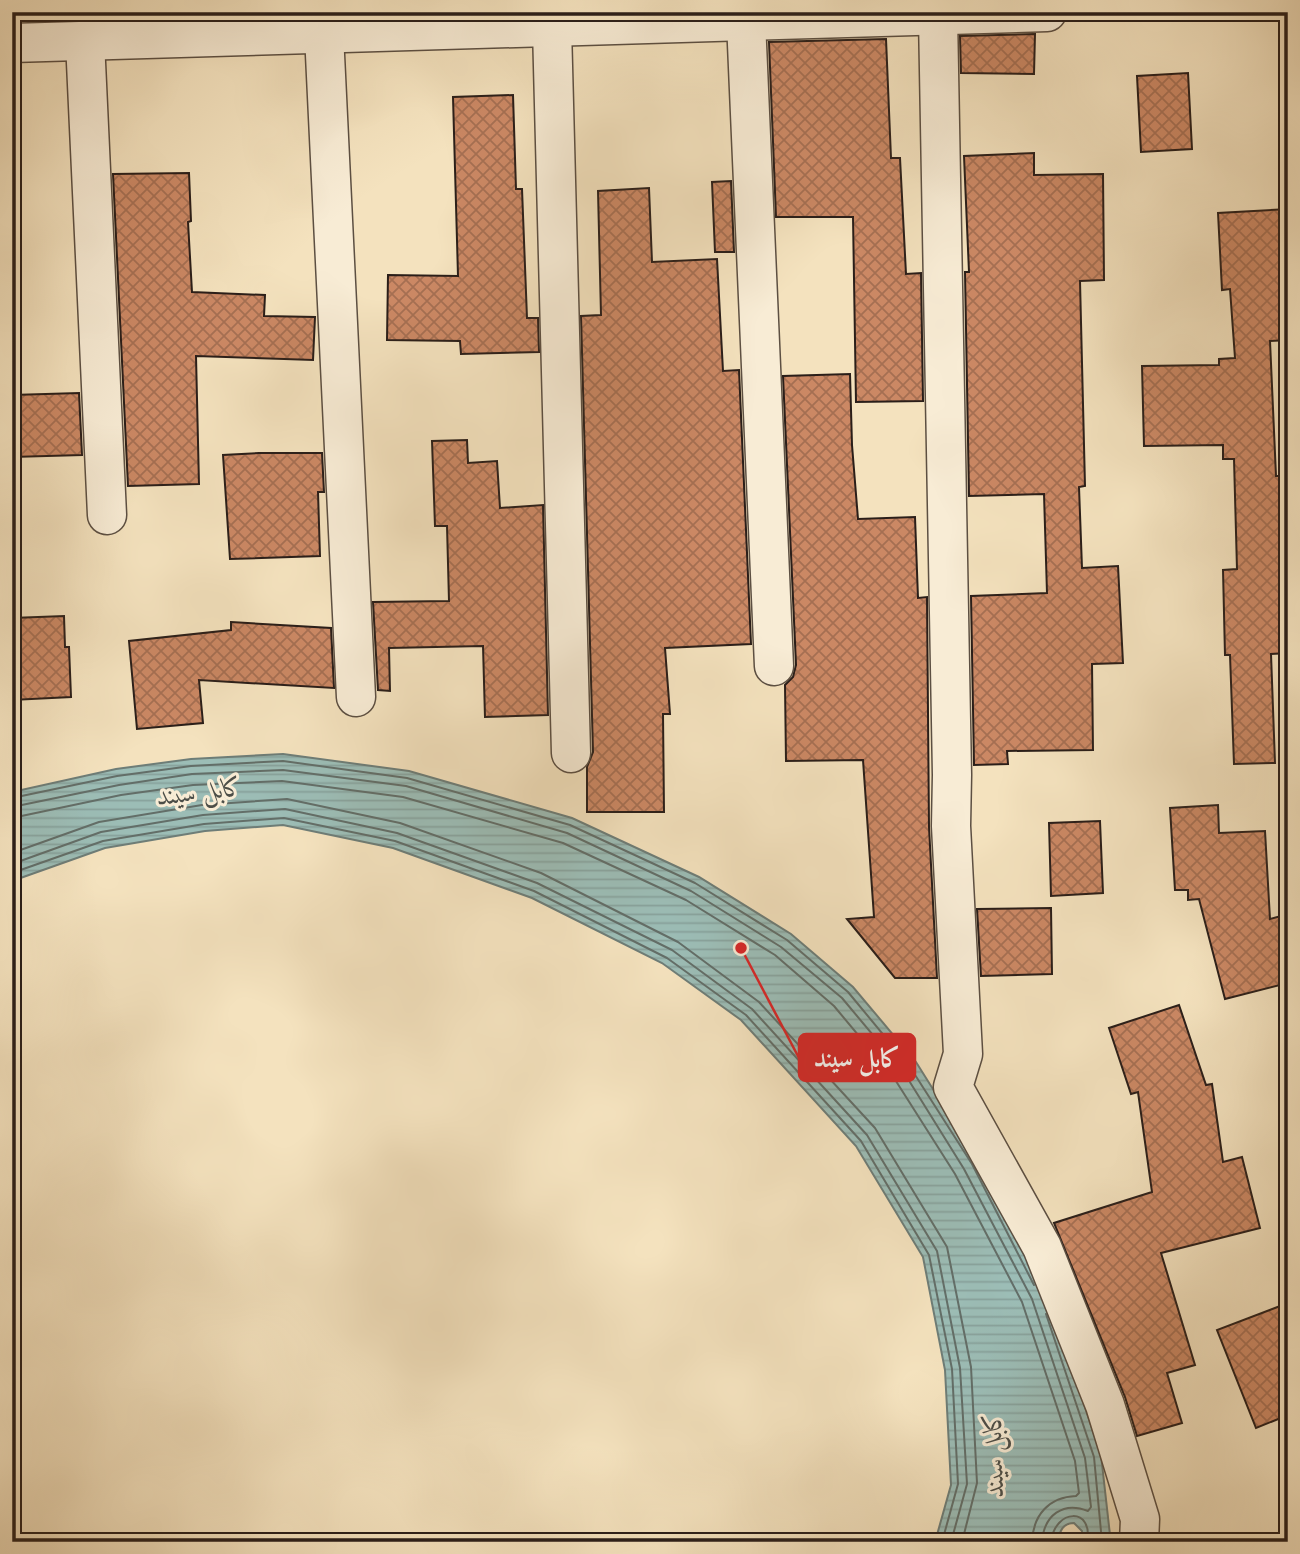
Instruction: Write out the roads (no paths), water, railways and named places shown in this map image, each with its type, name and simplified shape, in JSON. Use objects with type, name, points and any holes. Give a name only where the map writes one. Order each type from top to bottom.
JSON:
[{"type":"street","points":[[12,43],[1047,12]]},
{"type":"street","points":[[938,16],[951,826],[963,1054],[953,1087],[1042,1247],[1105,1405],[1140,1519],[1139,1542]]},
{"type":"street","points":[[746,21],[774,666]]},
{"type":"street","points":[[552,27],[571,752]]},
{"type":"street","points":[[324,34],[356,697]]},
{"type":"street","points":[[85,41],[107,515]]},
{"type":"water","points":[[283,754],[409,771],[572,818],[699,877],[791,934],[853,987],[916,1062],[978,1161],[1046,1292],[1101,1455],[1110,1535],[1108,1542],[1080,1542],[1082,1531],[1074,1523],[1070,1523],[1064,1526],[1057,1542],[935,1542],[951,1485],[945,1370],[923,1257],[856,1146],[741,1020],[662,963],[532,898],[393,848],[283,825],[205,831],[105,848],[12,881],[12,792],[116,769],[191,759]]},
{"type":"place","name":"کابل سيند","points":[[741,948]]}]
